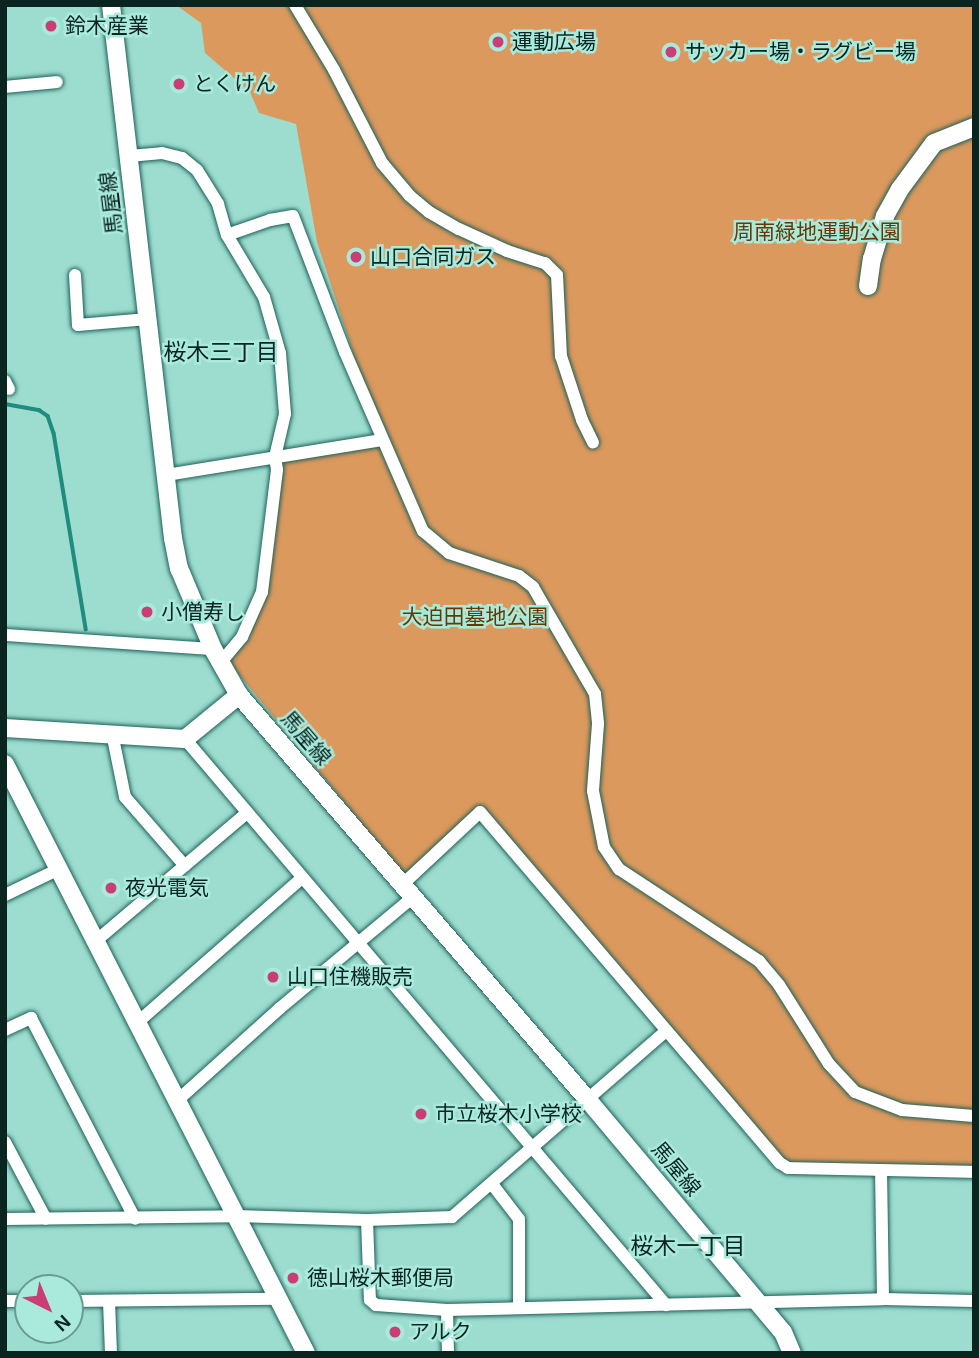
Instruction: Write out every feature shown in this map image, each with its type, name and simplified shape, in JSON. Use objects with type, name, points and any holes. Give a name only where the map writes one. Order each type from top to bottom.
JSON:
[{"type":"street","name":"馬屋線","points":[[111,5],[179,568],[216,656],[239,695],[759,1303],[783,1332],[792,1353]]},
{"type":"street","points":[[295,5],[334,70],[382,163],[410,196],[429,212],[459,229],[508,251],[545,262],[557,275],[561,356],[578,410],[593,443]]},
{"type":"street","points":[[5,87],[57,82]]},
{"type":"street","points":[[868,286],[872,258],[886,216],[900,189],[934,143],[974,127]]},
{"type":"street","points":[[5,635],[216,656],[242,637],[258,607],[277,470],[275,457],[285,414],[284,382],[275,333],[264,297],[227,235],[218,204],[197,170],[182,158],[162,153],[129,156]]},
{"type":"street","points":[[227,235],[270,220],[293,216],[412,512],[430,539],[458,557],[508,571],[528,581],[591,683],[598,715],[592,774],[597,821],[604,847],[619,869],[759,961],[779,985],[829,1064],[855,1092],[885,1107],[974,1116]]},
{"type":"street","points":[[75,275],[78,325],[148,319]]},
{"type":"street","points":[[166,475],[382,440]]},
{"type":"street","points":[[5,729],[185,739],[239,695]]},
{"type":"street","points":[[112,733],[125,797],[185,866]]},
{"type":"street","points":[[185,739],[301,879],[359,943],[666,1304]]},
{"type":"street","points":[[5,764],[13,797],[59,869],[97,940],[306,1353]]},
{"type":"street","points":[[179,1099],[359,943],[480,812],[780,1164],[789,1168],[974,1172]]},
{"type":"street","points":[[97,940],[247,813]]},
{"type":"street","points":[[5,895],[59,869]]},
{"type":"street","points":[[138,1022],[301,879]]},
{"type":"street","points":[[5,1030],[31,1018],[135,1219]]},
{"type":"street","points":[[5,1219],[236,1216],[367,1220],[452,1217],[666,1031]]},
{"type":"street","points":[[5,1142],[46,1219]]},
{"type":"street","points":[[881,1170],[883,1299]]},
{"type":"street","points":[[492,1184],[519,1219],[519,1308]]},
{"type":"street","points":[[367,1220],[370,1300],[376,1305],[447,1310],[883,1299],[974,1301]]},
{"type":"street","points":[[84,1301],[278,1299]]},
{"type":"street","points":[[109,1301],[111,1353]]},
{"type":"street","points":[[447,1310],[448,1353]]},
{"type":"green space","points":[[176,5],[974,5],[974,1174],[780,1167],[482,813],[406,877],[227,660],[248,640],[264,600],[277,460],[383,445],[317,242],[296,124],[259,113],[250,92],[205,53],[201,23]]},
{"type":"waterway","points":[[5,404],[39,410],[48,416],[54,433],[86,629]]},
{"type":"place","name":"鈴木産業","points":[[51,26]]},
{"type":"place","name":"運動広場","points":[[498,42]]},
{"type":"place","name":"サッカー場・ラグビー場","points":[[671,52]]},
{"type":"place","name":"とくけん","points":[[179,84]]},
{"type":"place","name":"山口合同ガス","points":[[356,257]]},
{"type":"place","name":"小僧寿し","points":[[147,612]]},
{"type":"place","name":"夜光電気","points":[[111,888]]},
{"type":"place","name":"山口住機販売","points":[[273,977]]},
{"type":"place","name":"市立桜木小学校","points":[[421,1114]]},
{"type":"place","name":"徳山桜木郵便局","points":[[293,1278]]},
{"type":"place","name":"アルク","points":[[395,1332]]},
{"type":"district","name":"桜木三丁目","points":[[221,352]]},
{"type":"district","name":"桜木一丁目","points":[[688,1246]]},
{"type":"park label","name":"周南緑地運動公園","points":[[817,232]]},
{"type":"park label","name":"大迫田墓地公園","points":[[475,617]]}]
